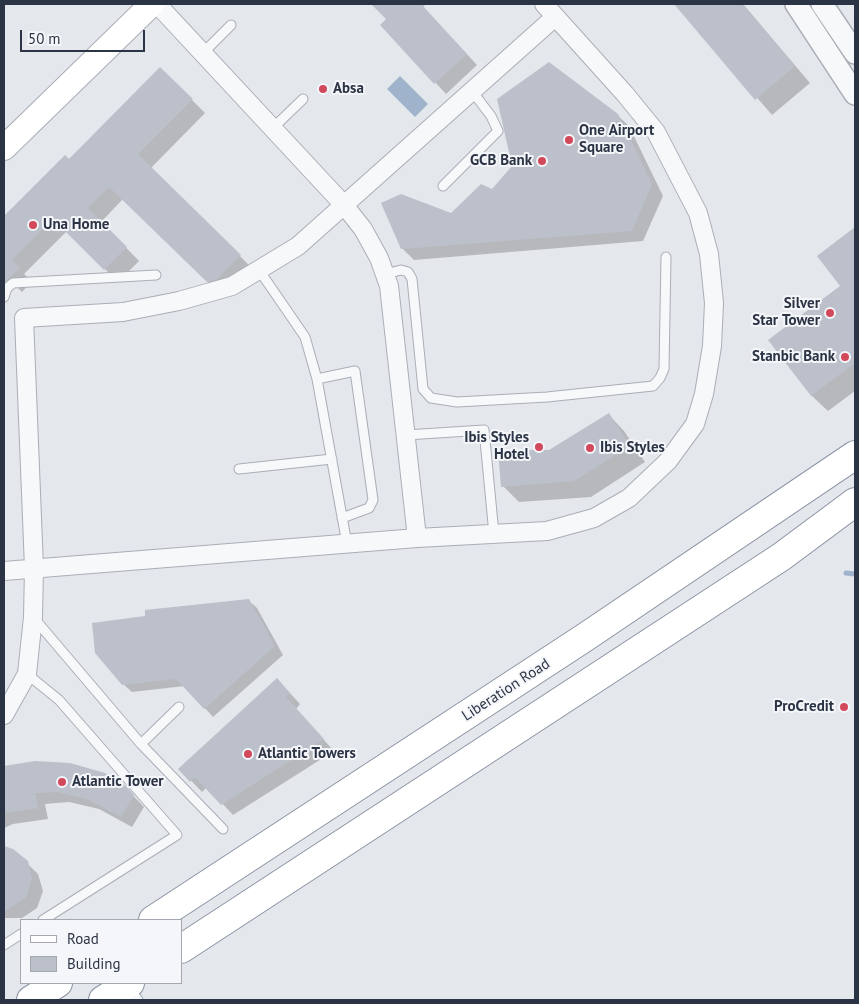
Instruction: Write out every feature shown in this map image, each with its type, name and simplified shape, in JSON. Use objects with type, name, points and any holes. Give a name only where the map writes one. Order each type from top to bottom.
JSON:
[{"type":"highway","name":"Liberation Road","points":[[155,919],[576,644],[855,455]]},
{"type":"highway","points":[[182,948],[781,557],[855,502]]},
{"type":"highway","points":[[31,1000],[56,984]]},
{"type":"highway","points":[[103,1000],[132,989]]},
{"type":"main road","points":[[4,148],[152,4]]},
{"type":"street","points":[[157,4],[344,206],[363,228],[379,258],[389,286],[417,538]]},
{"type":"street","points":[[796,4],[855,94]]},
{"type":"street","points":[[822,4],[855,53]]},
{"type":"street","points":[[4,571],[34,568],[417,538],[547,531],[594,518],[629,498],[668,461],[695,424],[704,394],[712,346],[714,303],[709,254],[698,213],[656,132],[625,94],[550,10],[472,91],[344,206],[298,246],[260,270],[232,286],[179,301],[123,312],[24,318],[34,568],[33,617],[27,674],[4,715]]},
{"type":"lane","points":[[124,30],[137,4]]},
{"type":"lane","points":[[203,53],[231,25]]},
{"type":"lane","points":[[443,186],[498,131],[491,116],[472,91]]},
{"type":"lane","points":[[273,128],[303,99]]},
{"type":"lane","points":[[385,274],[401,270],[408,272],[412,279],[423,389],[431,398],[457,402],[547,397],[653,386],[660,378],[664,369],[666,256]]},
{"type":"lane","points":[[260,270],[305,337],[317,379],[347,544]]},
{"type":"lane","points":[[4,297],[7,288],[12,283],[156,275]]},
{"type":"lane","points":[[317,379],[356,371],[373,500],[369,508],[342,518]]},
{"type":"lane","points":[[406,434],[484,430],[494,534]]},
{"type":"lane","points":[[239,470],[332,460]]},
{"type":"lane","points":[[33,617],[142,744],[223,829]]},
{"type":"lane","points":[[27,674],[58,700],[176,835],[44,919]]},
{"type":"lane","points":[[142,744],[179,707]]},
{"type":"lane","points":[[4,945],[20,935]]},
{"type":"water","points":[[400,76],[428,104],[415,117],[387,89]]},
{"type":"building","points":[[371,4],[421,4],[467,54],[434,84],[380,25],[386,19]]},
{"type":"building","points":[[674,4],[742,4],[795,66],[755,100]]},
{"type":"building","name":"One Airport Square","points":[[549,62],[618,114],[652,184],[632,231],[401,249],[381,203],[401,194],[451,213],[481,184],[492,189],[512,166],[497,99]]},
{"type":"building","points":[[160,67],[193,99],[138,154],[241,255],[217,279],[207,282],[109,187],[88,208],[127,247],[104,270],[53,219],[12,260],[20,268],[4,283],[4,216],[65,155],[69,159]]},
{"type":"building","name":"Silver Star Tower","points":[[855,227],[855,363],[811,396],[768,340],[840,286],[817,256]]},
{"type":"building","name":"Ibis Styles","points":[[609,413],[630,446],[574,481],[501,487],[498,450],[549,450]]},
{"type":"building","points":[[249,599],[275,646],[204,709],[176,679],[122,685],[95,653],[92,623],[145,616],[145,610]]},
{"type":"building","name":"Atlantic Towers","points":[[277,678],[290,693],[286,697],[324,739],[221,805],[195,777],[190,782],[178,769]]},
{"type":"building","name":"Atlantic Tower","points":[[35,761],[70,763],[105,773],[126,786],[134,795],[121,817],[87,799],[57,792],[35,793],[38,808],[4,813],[4,766]]},
{"type":"building","points":[[4,846],[13,849],[28,861],[32,879],[26,897],[4,912]]},
{"type":"waterway","points":[[846,573],[855,574]]},
{"type":"place","name":"Absa","points":[[323,89]]},
{"type":"place","name":"One Airport Square","points":[[569,140]]},
{"type":"place","name":"GCB Bank","points":[[542,161]]},
{"type":"place","name":"Una Home","points":[[33,225]]},
{"type":"place","name":"Silver Star Tower","points":[[830,313]]},
{"type":"place","name":"Stanbic Bank","points":[[845,357]]},
{"type":"place","name":"Ibis Styles Hotel","points":[[539,447]]},
{"type":"place","name":"Ibis Styles","points":[[590,448]]},
{"type":"place","name":"ProCredit","points":[[844,707]]},
{"type":"place","name":"Atlantic Towers","points":[[248,754]]},
{"type":"place","name":"Atlantic Tower","points":[[62,782]]}]
